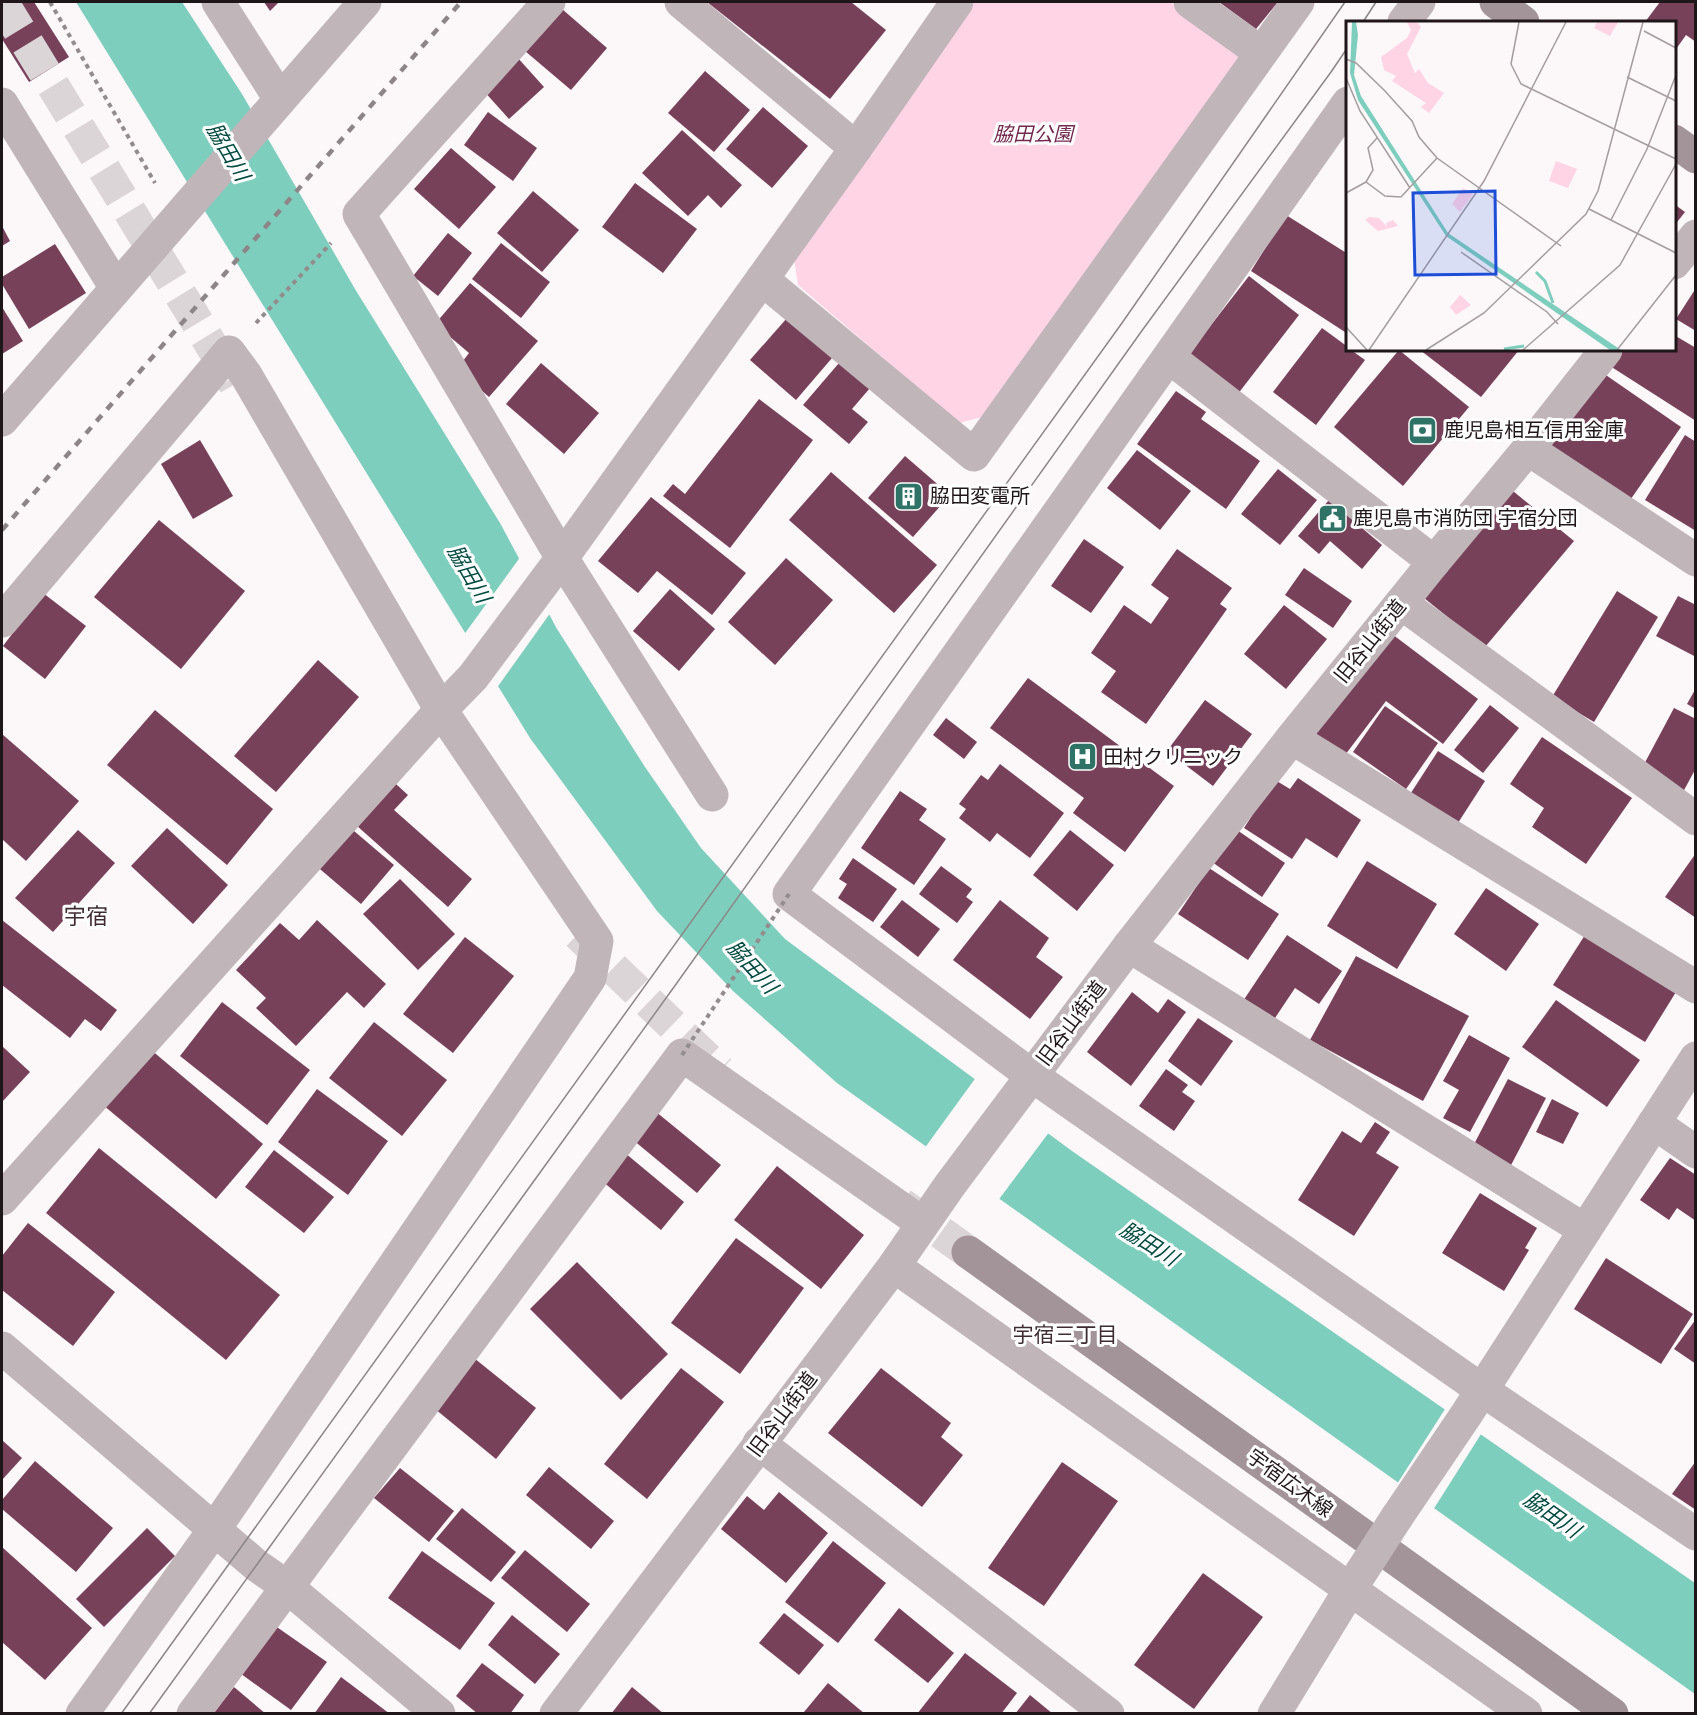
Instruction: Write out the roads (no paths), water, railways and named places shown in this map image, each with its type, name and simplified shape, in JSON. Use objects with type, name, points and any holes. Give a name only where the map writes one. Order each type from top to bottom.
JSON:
[{"type":"street","points":[[218,2],[273,106]]},
{"type":"street","points":[[2,420],[364,2]]},
{"type":"street","points":[[549,2],[359,214],[562,558],[712,795]]},
{"type":"street","points":[[681,2],[856,148]]},
{"type":"street","points":[[2,1199],[473,677],[562,558],[856,148],[957,2]]},
{"type":"street","points":[[1190,2],[1260,52]]},
{"type":"street","points":[[762,279],[974,455],[1260,52],[1298,2]]},
{"type":"street","points":[[1405,21],[1419,2]]},
{"type":"street","points":[[1496,2],[1522,21]]},
{"type":"street","points":[[2,104],[116,288]]},
{"type":"street","points":[[1346,104],[1170,358],[789,894],[1023,1086],[1474,1402],[1695,1534]]},
{"type":"street","points":[[1676,143],[1695,157]]},
{"type":"street","points":[[1676,260],[1695,236]]},
{"type":"street","name":"旧谷山街道","points":[[556,1713],[894,1266],[922,1223],[1129,946],[1292,738],[1605,351]]},
{"type":"street","points":[[2,621],[228,352],[246,375],[441,710],[597,941],[590,978],[214,1530],[82,1713]]},
{"type":"street","points":[[1170,358],[1434,562]]},
{"type":"street","points":[[1528,449],[1695,560]]},
{"type":"street","points":[[1401,603],[1695,819]]},
{"type":"street","points":[[1292,738],[1695,987]]},
{"type":"street","points":[[1129,946],[1585,1230]]},
{"type":"street","points":[[193,1713],[682,1055],[922,1223]]},
{"type":"street","points":[[1274,1713],[1351,1588],[1474,1402],[1695,1058]]},
{"type":"street","points":[[1653,1123],[1695,1152]]},
{"type":"street","name":"宇宿広木線","points":[[969,1252],[1612,1713]]},
{"type":"street","points":[[894,1266],[1527,1713]]},
{"type":"street","points":[[2,1348],[214,1530],[286,1586],[439,1713]]},
{"type":"street","points":[[759,1443],[1108,1713]]},
{"type":"water","name":"脇田川","points":[[76,2],[182,2],[242,94],[355,289],[500,523],[557,629],[645,767],[701,848],[785,939],[1072,1151],[1695,1583],[1695,1694],[837,1083],[733,991],[657,911],[530,738]]},
{"type":"tunnel","points":[[2,2],[235,384]]},
{"type":"tunnel","points":[[578,934],[720,1071]]},
{"type":"tunnel","points":[[901,1204],[968,1252]]},
{"type":"tram line","points":[[121,1714],[1122,323],[1345,2]]},
{"type":"tram line","points":[[1364,21],[1376,2]]},
{"type":"tram line","points":[[149,1714],[1346,50]]},
{"type":"railway","points":[[2,530],[461,2]]},
{"type":"place","name":"鹿児島相互信用金庫","points":[[1423,430]]},
{"type":"place","name":"脇田変電所","points":[[909,496]]},
{"type":"place","name":"鹿児島市消防団 宇宿分団","points":[[1332,518]]},
{"type":"place","name":"田村クリニック","points":[[1082,757]]},
{"type":"district","name":"宇宿","points":[[86,916]]},
{"type":"district","name":"宇宿三丁目","points":[[1065,1335]]},
{"type":"park label","name":"脇田公園","points":[[1033,134]]}]
